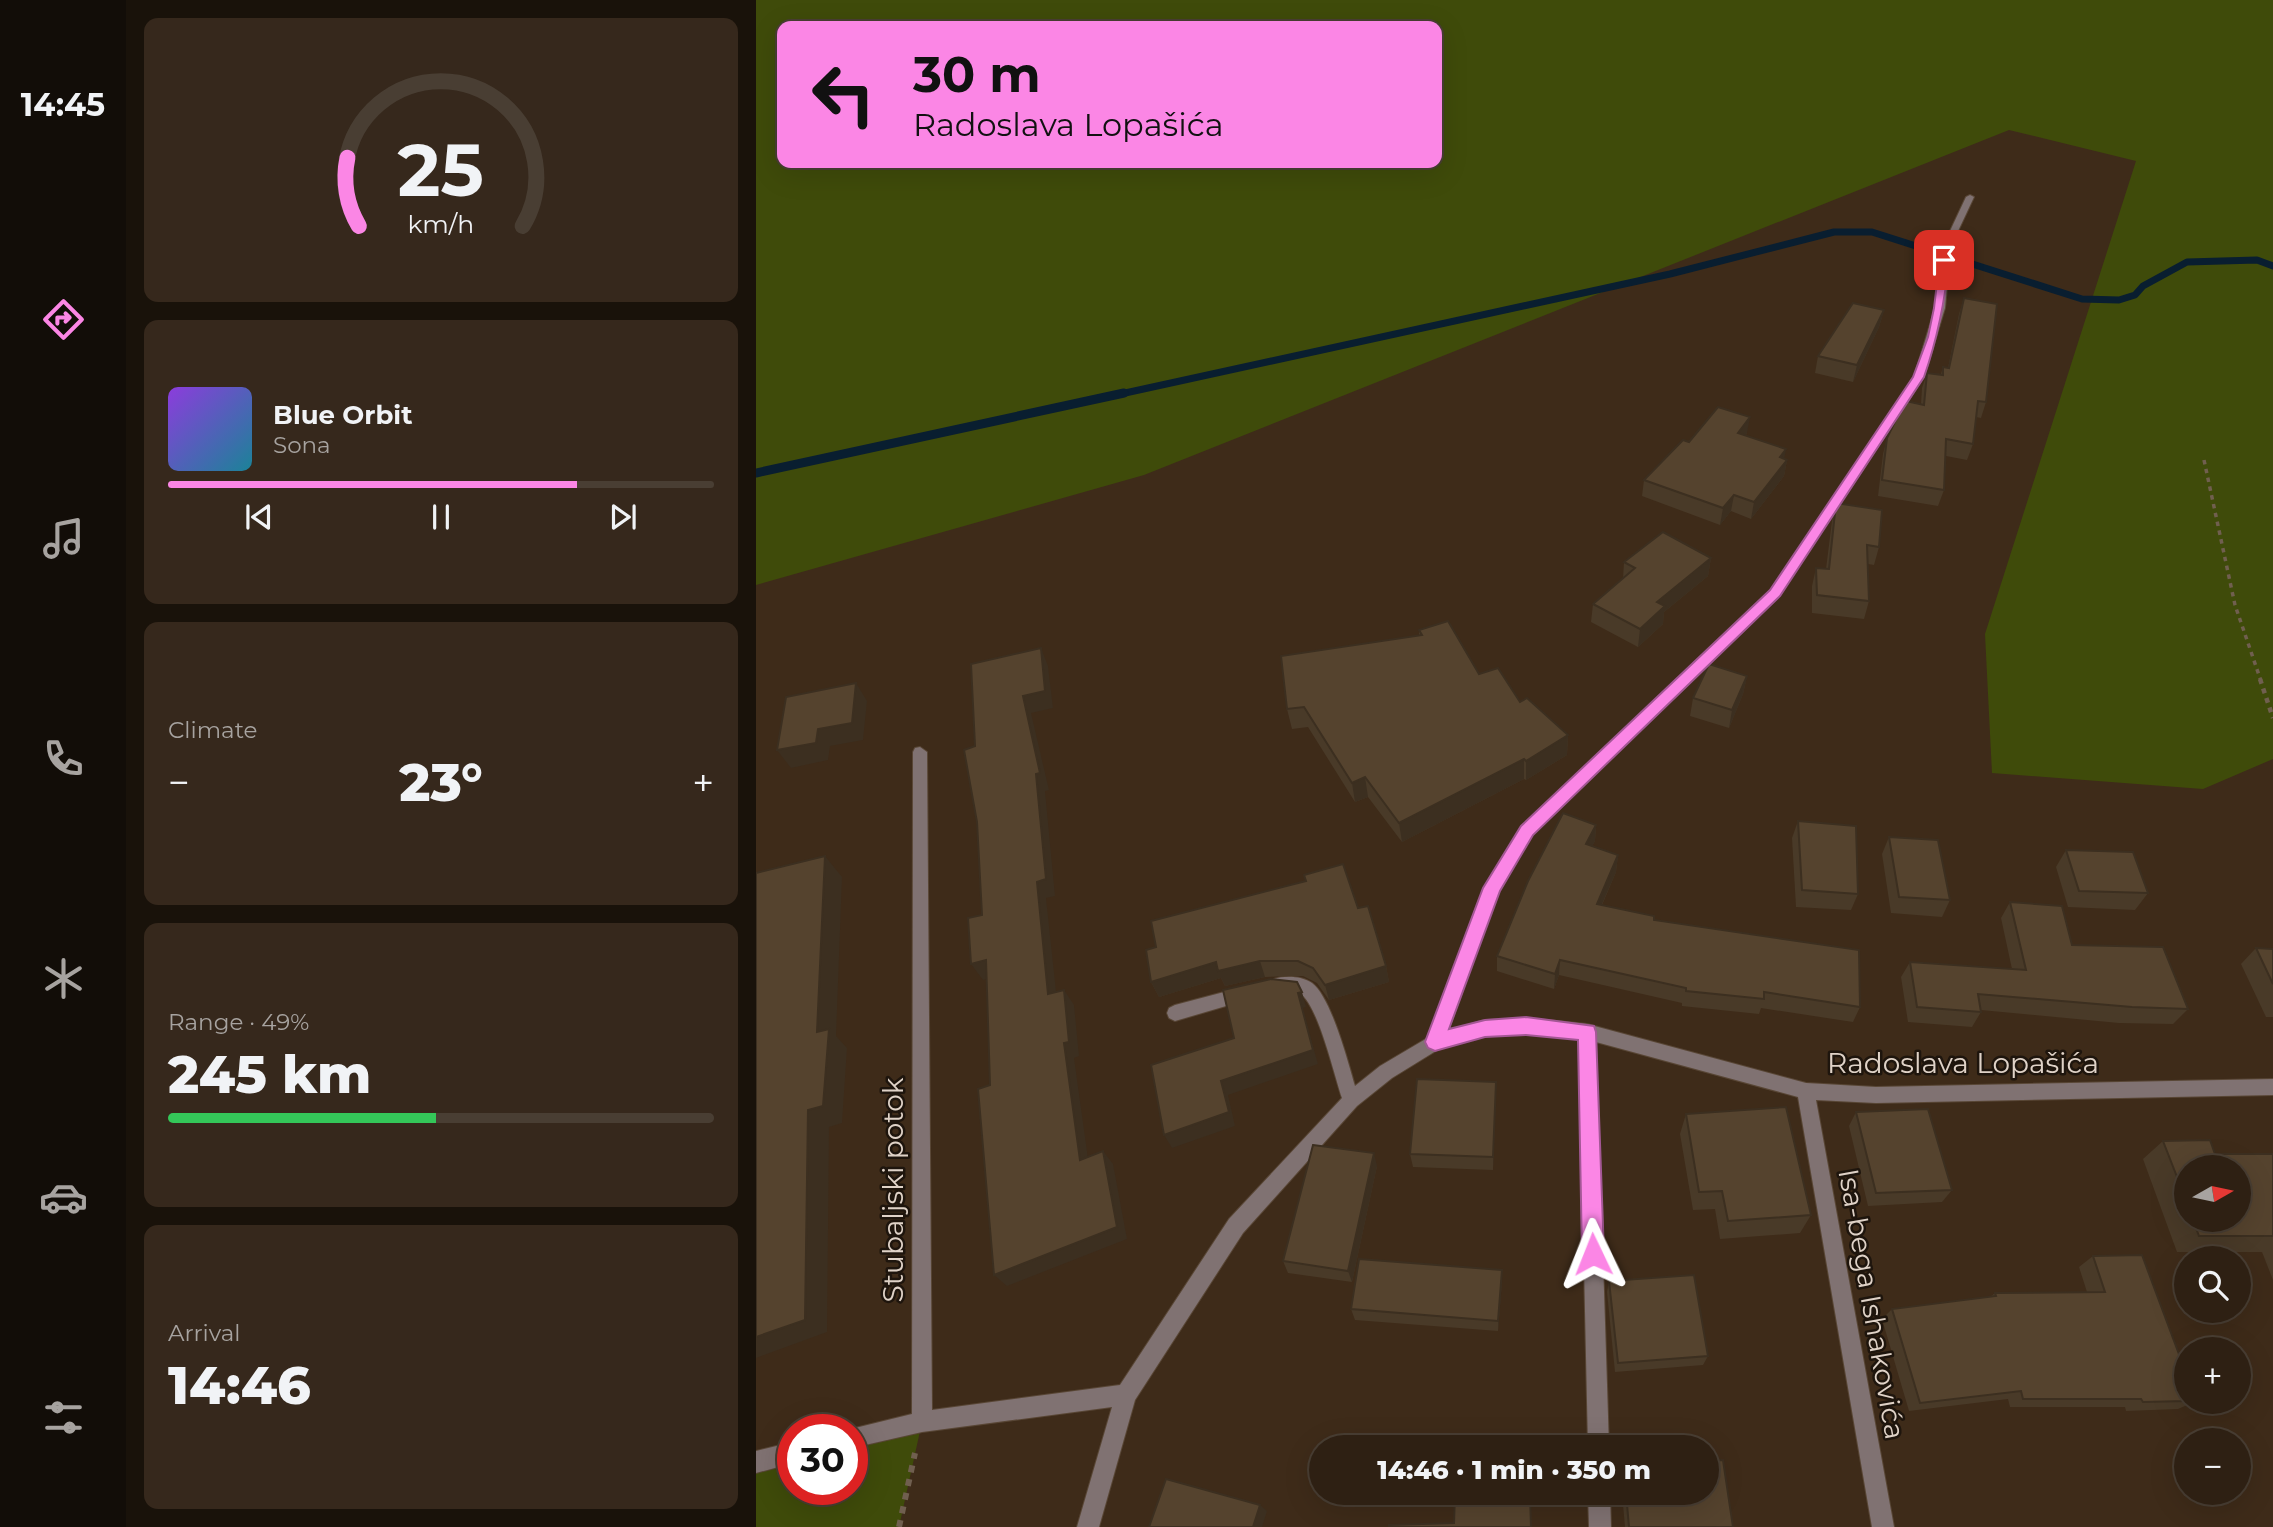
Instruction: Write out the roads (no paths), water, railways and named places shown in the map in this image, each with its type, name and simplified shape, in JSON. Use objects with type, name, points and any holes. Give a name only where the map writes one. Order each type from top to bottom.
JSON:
[{"type":"street","points":[[1435,1042],[1492,888],[1527,831],[1775,593],[1919,377],[1940,308],[1947,246],[1970,197]]},
{"type":"street","name":"Stubaljski potok","points":[[920,752],[922,1422]]},
{"type":"street","points":[[1175,1013],[1277,984],[1297,984],[1308,990],[1320,1009],[1351,1100]]},
{"type":"street","name":"Radoslava Lopašića","points":[[1088,1527],[1126,1395],[1236,1226],[1351,1100],[1386,1072],[1435,1042],[1485,1028],[1526,1026],[1587,1032],[1806,1091],[1876,1095],[2273,1087]]},
{"type":"street","points":[[1587,1032],[1598,1435]]},
{"type":"street","name":"Isa-bega Ishakovića","points":[[1806,1091],[1883,1527]]},
{"type":"street","points":[[868,1434],[922,1422],[1126,1395]]},
{"type":"street","points":[[756,1462],[777,1456]]},
{"type":"street","points":[[1599,1505],[1600,1527]]},
{"type":"waterway","points":[[1116,395],[1670,274],[1834,232],[1872,232],[2082,299],[2119,300],[2135,295],[2143,286],[2187,262],[2257,260],[2273,266]]},
{"type":"waterway","points":[[756,473],[1124,393]]}]
